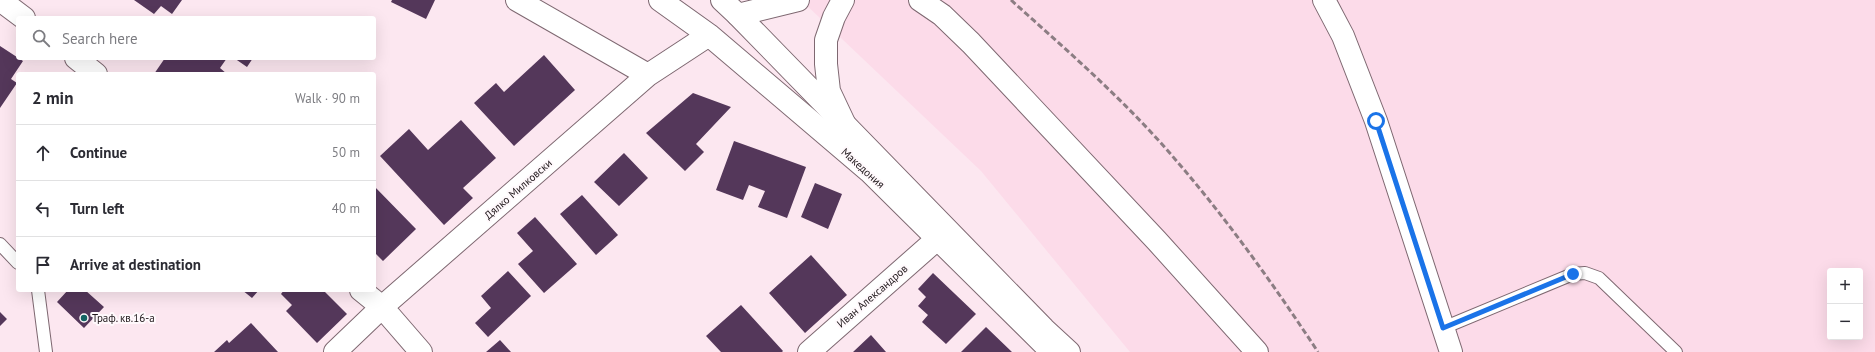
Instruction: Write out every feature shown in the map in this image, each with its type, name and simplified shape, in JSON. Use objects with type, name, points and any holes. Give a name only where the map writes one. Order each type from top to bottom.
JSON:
[{"type":"street","points":[[0,0],[21,16]]},
{"type":"street","points":[[517,0],[648,75]]},
{"type":"street","name":"Македония","points":[[660,0],[709,35],[868,171],[936,240],[1052,352]]},
{"type":"street","points":[[722,0],[1044,329],[1069,352]]},
{"type":"street","points":[[738,15],[798,0]]},
{"type":"street","points":[[843,0],[834,17],[826,40],[826,64],[829,91],[845,125]]},
{"type":"street","points":[[920,0],[942,15],[971,43],[1157,241],[1257,352]]},
{"type":"street","points":[[1324,0],[1343,36],[1376,121],[1451,352]]},
{"type":"street","name":"Дялко Милковски","points":[[335,352],[382,307],[648,75],[709,35]]},
{"type":"street","points":[[78,60],[94,72]]},
{"type":"street","name":"Иван Александров","points":[[809,352],[936,240]]},
{"type":"street","points":[[363,292],[382,307],[421,352]]},
{"type":"lane","points":[[0,244],[16,261]]},
{"type":"lane","points":[[1443,328],[1573,274],[1586,273],[1599,278],[1676,352]]},
{"type":"lane","points":[[38,292],[46,352]]},
{"type":"shaded area","points":[[801,0],[1875,0],[1875,352],[1130,352],[981,171]]},
{"type":"building","points":[[134,0],[182,0],[172,14],[161,6],[154,14]]},
{"type":"building","points":[[392,0],[435,0],[426,19],[391,2]]},
{"type":"building","points":[[0,46],[16,56],[16,60],[23,61],[11,79],[16,82],[16,84],[0,108]]},
{"type":"building","points":[[544,55],[575,90],[514,146],[474,103],[496,83],[504,92]]},
{"type":"building","points":[[164,60],[226,60],[220,68],[225,72],[155,72]]},
{"type":"building","points":[[237,60],[252,60],[247,67]]},
{"type":"building","points":[[693,93],[731,107],[696,144],[704,152],[685,171],[646,133]]},
{"type":"building","points":[[461,120],[496,158],[463,188],[473,198],[444,225],[380,156],[409,129],[428,150]]},
{"type":"building","points":[[734,141],[806,167],[787,218],[758,207],[765,191],[749,185],[743,200],[716,190]]},
{"type":"building","points":[[624,153],[648,178],[619,206],[594,182]]},
{"type":"building","points":[[815,183],[842,194],[828,229],[801,217]]},
{"type":"building","points":[[376,188],[416,229],[383,261],[376,254]]},
{"type":"building","points":[[582,195],[618,235],[596,255],[560,214]]},
{"type":"building","points":[[535,217],[577,264],[544,293],[518,264],[533,251],[517,233]]},
{"type":"building","points":[[811,255],[847,295],[805,333],[769,293]]},
{"type":"building","points":[[508,271],[531,296],[488,337],[475,323],[491,308],[481,296]]},
{"type":"building","points":[[933,273],[976,314],[946,344],[922,322],[928,315],[918,306],[926,297],[918,289]]},
{"type":"building","name":"Траф. кв.16-а","points":[[66,292],[87,292],[104,307],[84,328],[57,302]]},
{"type":"building","points":[[244,292],[257,292],[252,298]]},
{"type":"building","points":[[282,292],[325,292],[347,314],[317,343],[286,311],[292,305],[281,294]]},
{"type":"building","points":[[741,305],[783,351],[782,352],[721,352],[706,336]]},
{"type":"building","points":[[0,312],[7,319],[0,326]]},
{"type":"building","points":[[251,323],[278,352],[214,352],[227,340],[229,343]]},
{"type":"building","points":[[986,327],[1012,352],[961,352]]},
{"type":"building","points":[[871,335],[886,352],[853,352]]},
{"type":"building","points":[[500,340],[511,352],[486,352]]},
{"type":"railway","points":[[1011,0],[1106,87],[1142,123],[1182,167],[1243,244],[1318,352]]},
{"type":"place","name":"Траф. кв.16-а","points":[[84,318]]},
{"type":"route","points":[[1376,121],[1443,328],[1573,274]]}]
